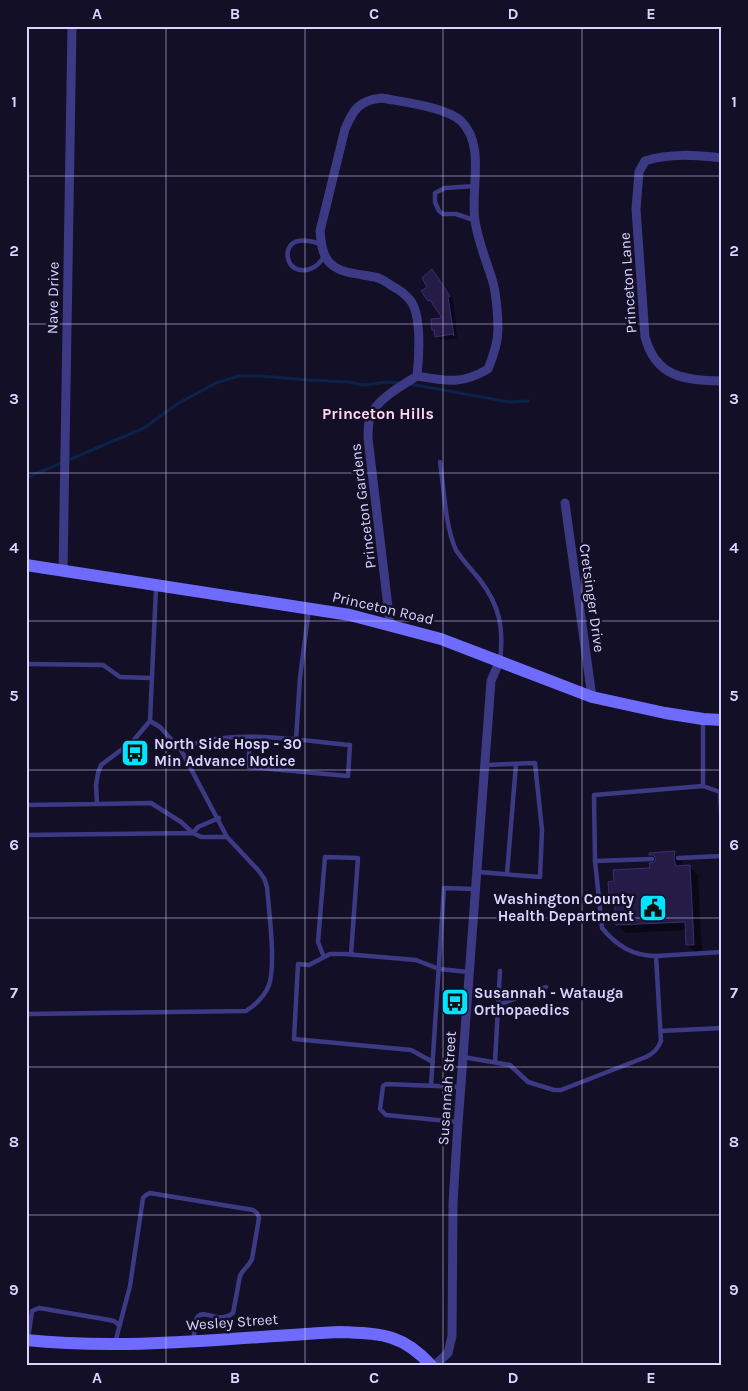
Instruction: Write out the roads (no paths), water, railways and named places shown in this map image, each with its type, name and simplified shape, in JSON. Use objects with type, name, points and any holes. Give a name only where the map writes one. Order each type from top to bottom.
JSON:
[{"type":"street","name":"Nave Drive","points":[[62,571],[72,26]]},
{"type":"street","points":[[382,98],[451,113],[463,122],[474,144],[476,158],[474,186],[474,220],[493,282],[498,330],[495,351],[488,370],[474,378],[454,381],[417,376],[419,363],[417,316],[411,300],[378,277],[353,274],[337,268],[329,263],[324,255],[321,244],[320,232],[345,129],[352,114],[359,105],[370,99],[382,98]]},
{"type":"street","name":"Princeton Lane","points":[[722,158],[694,155],[657,157],[645,161],[639,172],[636,209],[645,337],[649,350],[655,361],[667,371],[685,378],[722,381]]},
{"type":"street","name":"Princeton Gardens","points":[[390,624],[368,438],[369,423],[372,413],[389,394],[417,376]]},
{"type":"street","name":"Cretsinger Drive","points":[[565,503],[592,696]]},
{"type":"street","name":"Princeton Road","points":[[26,565],[309,608],[390,624],[441,639],[500,660],[592,696],[665,713],[722,720]]},
{"type":"street","name":"Susannah Street","points":[[435,1365],[448,1353],[452,1336],[453,1202],[458,1122],[492,681],[500,660]]},
{"type":"street","name":"Wesley Street","points":[[27,1341],[115,1344],[341,1332],[386,1335],[412,1348],[431,1365]]},
{"type":"lane","points":[[474,186],[439,189],[434,197],[439,211],[443,214],[456,214],[474,220]]},
{"type":"lane","points":[[321,244],[298,240],[288,250],[288,259],[296,270],[305,270],[315,267],[323,259],[324,255]]},
{"type":"lane","points":[[440,462],[450,535],[466,565],[480,581],[496,607],[503,638],[500,660]]},
{"type":"lane","points":[[97,804],[96,785],[101,765],[133,741],[150,720],[156,585]]},
{"type":"lane","points":[[296,740],[300,677],[309,608]]},
{"type":"lane","points":[[26,664],[104,665],[120,677],[152,678]]},
{"type":"lane","points":[[703,719],[703,786]]},
{"type":"lane","points":[[26,1014],[246,1011],[255,1005],[269,986],[272,965],[267,887],[264,878],[227,837],[181,750],[160,727],[150,720]]},
{"type":"lane","points":[[181,750],[187,746],[208,741],[241,736],[350,745],[348,776],[249,767],[249,738]]},
{"type":"lane","points":[[478,872],[540,877],[542,830],[535,763],[486,765]]},
{"type":"lane","points":[[507,874],[516,764]]},
{"type":"lane","points":[[722,828],[720,792],[703,786],[594,795],[595,861],[602,928],[632,953],[641,956],[722,952]]},
{"type":"lane","points":[[26,805],[151,804],[181,822],[193,833],[201,837],[227,837]]},
{"type":"lane","points":[[26,835],[193,833],[198,827],[218,818]]},
{"type":"lane","points":[[678,858],[722,856]]},
{"type":"lane","points":[[324,957],[318,942],[325,857],[358,858],[351,954]]},
{"type":"lane","points":[[595,861],[652,859]]},
{"type":"lane","points":[[431,1086],[444,888],[477,889]]},
{"type":"lane","points":[[434,1062],[411,1050],[294,1039],[298,964],[309,965],[330,954],[351,954],[416,960],[439,969],[471,972]]},
{"type":"lane","points":[[463,1057],[510,1065],[528,1082],[554,1090],[561,1090],[653,1053],[661,1041],[656,956]]},
{"type":"lane","points":[[495,1062],[500,971]]},
{"type":"lane","points":[[498,1005],[546,987]]},
{"type":"lane","points":[[661,1031],[722,1028]]},
{"type":"lane","points":[[458,1122],[386,1115],[380,1109],[383,1086],[386,1084],[461,1087]]},
{"type":"lane","points":[[115,1344],[126,1302],[143,1198],[150,1193],[253,1210],[259,1218],[252,1259],[242,1270],[240,1276],[234,1313],[230,1316],[222,1317],[203,1314],[195,1318],[193,1325],[194,1341]]},
{"type":"lane","points":[[27,1341],[32,1311],[38,1308],[114,1321],[119,1325]]},
{"type":"waterway","points":[[26,478],[144,428],[177,404],[216,383],[239,376],[349,382],[363,385],[388,382],[402,383]]},
{"type":"waterway","points":[[410,384],[509,402],[528,401]]},
{"type":"place","name":"North Side Hosp - 30 Min Advance Notice","points":[[135,753]]},
{"type":"place","name":"Washington County Health Department","points":[[653,908]]},
{"type":"place","name":"Susannah - Watauga Orthopaedics","points":[[455,1002]]},
{"type":"district","name":"Princeton Hills","points":[[378,413]]}]
